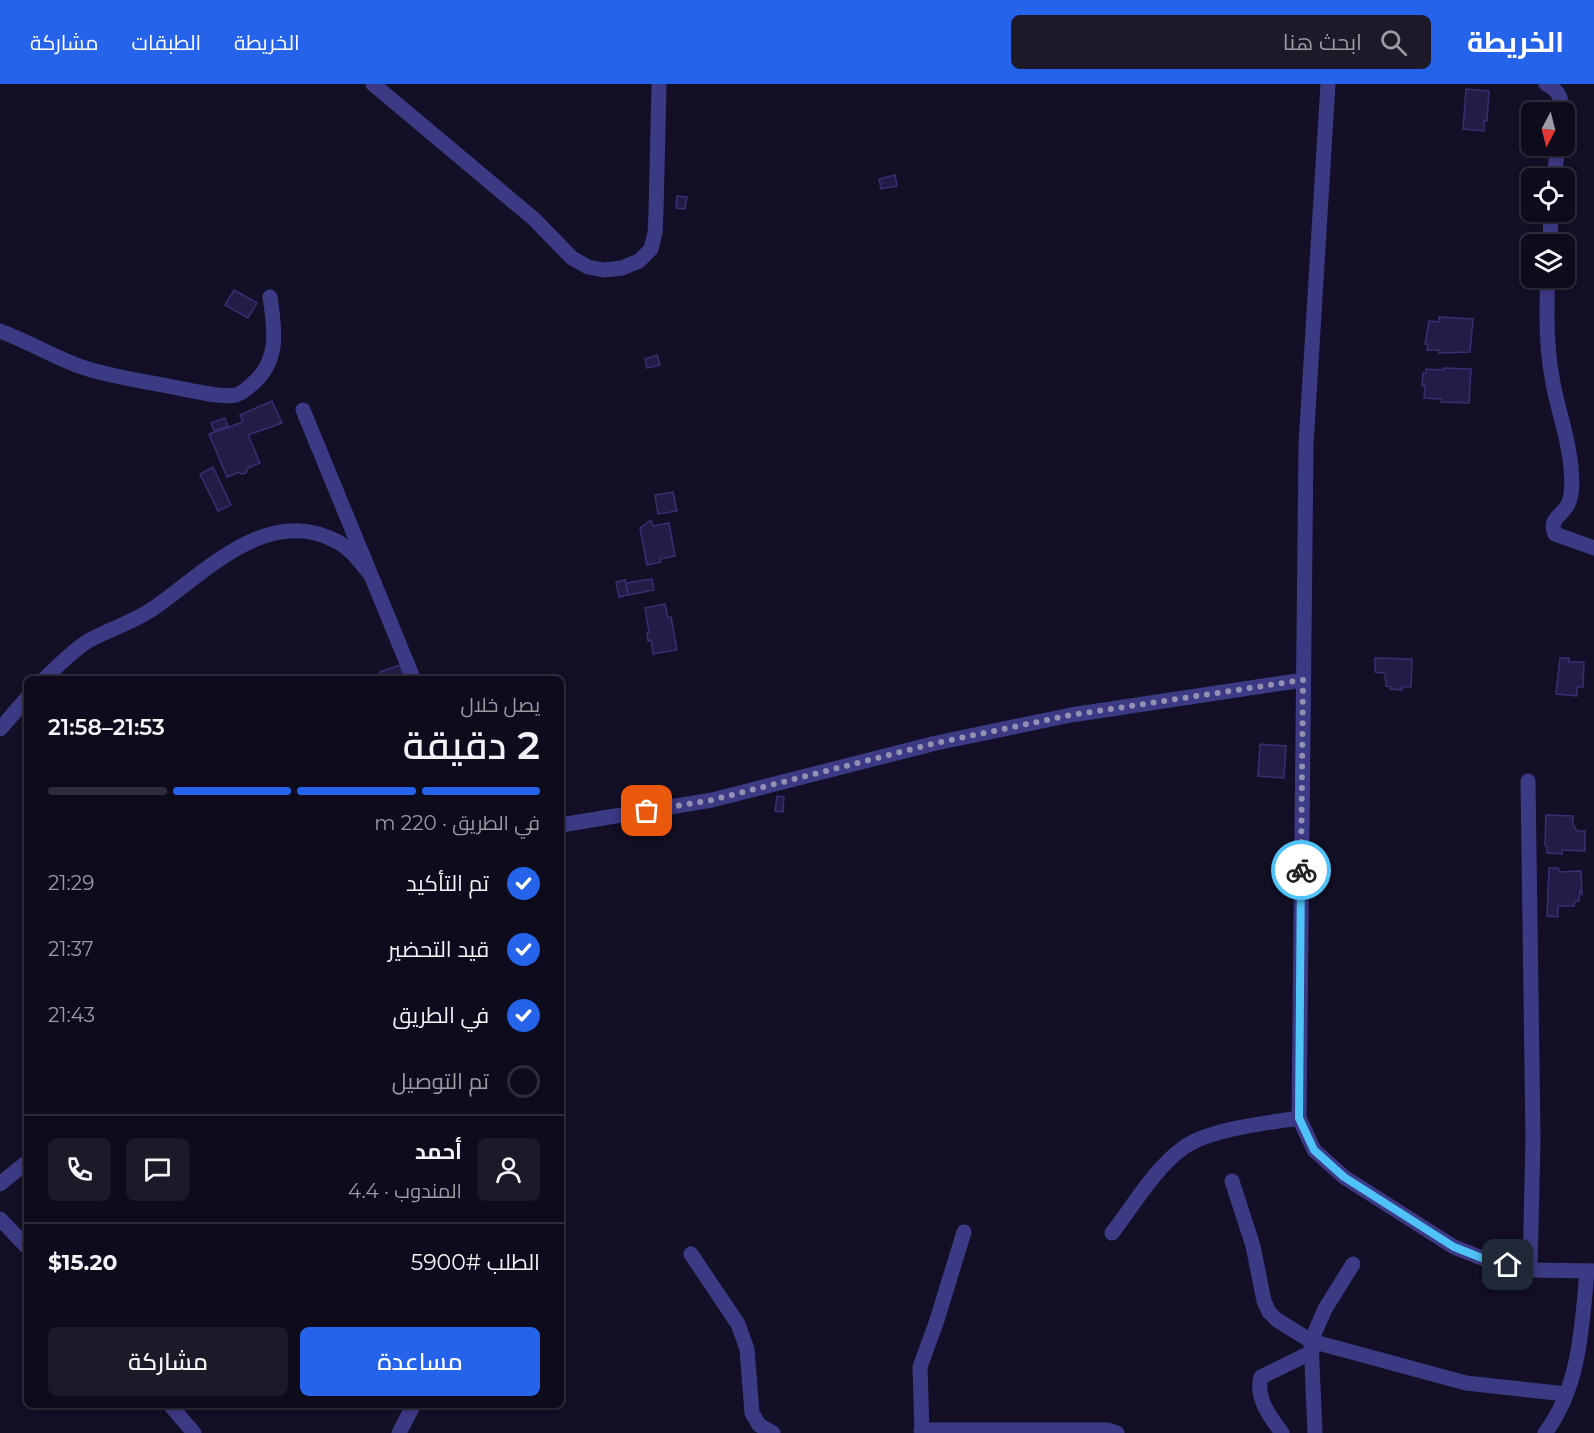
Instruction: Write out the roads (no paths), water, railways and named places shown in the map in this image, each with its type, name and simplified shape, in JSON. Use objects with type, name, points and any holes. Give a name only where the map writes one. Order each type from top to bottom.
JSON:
[{"type":"street","points":[[373,84],[534,219],[572,258],[588,267],[604,270],[622,268],[639,261],[651,249],[656,223],[659,84]]},
{"type":"street","points":[[1328,84],[1306,444],[1299,1118],[1314,1150],[1344,1177],[1454,1247],[1487,1260],[1530,1270],[1590,1271],[1580,1347],[1566,1394],[1545,1433]]},
{"type":"street","points":[[1546,84],[1557,92],[1562,102]]},
{"type":"street","points":[[1547,288],[1546,314],[1552,382],[1571,466],[1572,492],[1567,506],[1553,521],[1552,528],[1555,534],[1594,548]]},
{"type":"street","points":[[0,331],[80,367],[198,392],[231,396],[245,391],[256,381],[265,371],[270,360],[275,329],[270,297]]},
{"type":"street","points":[[303,410],[412,676]]},
{"type":"street","points":[[48,676],[87,642],[152,610],[241,546],[268,534],[286,531],[322,535],[338,542],[355,556],[369,573]]},
{"type":"street","points":[[564,825],[712,800],[936,743],[1071,715],[1303,680]]},
{"type":"street","points":[[0,729],[24,701]]},
{"type":"street","points":[[1528,781],[1533,1139],[1530,1270]]},
{"type":"street","points":[[1112,1233],[1168,1160],[1185,1146],[1209,1136],[1254,1125],[1299,1118]]},
{"type":"street","points":[[0,1184],[24,1164]]},
{"type":"street","points":[[1232,1181],[1253,1246],[1264,1301],[1269,1312],[1311,1347],[1466,1383],[1566,1394]]},
{"type":"street","points":[[0,1219],[24,1244]]},
{"type":"street","points":[[964,1232],[920,1367],[921,1431],[1108,1430],[1117,1433]]},
{"type":"street","points":[[691,1254],[738,1324],[747,1348],[752,1413],[759,1425],[773,1433]]},
{"type":"street","points":[[1315,1433],[1311,1347],[1325,1309],[1353,1264]]},
{"type":"street","points":[[1282,1433],[1260,1396],[1258,1385],[1261,1377],[1311,1347]]},
{"type":"street","points":[[173,1408],[194,1433]]},
{"type":"street","points":[[399,1433],[412,1408]]}]
